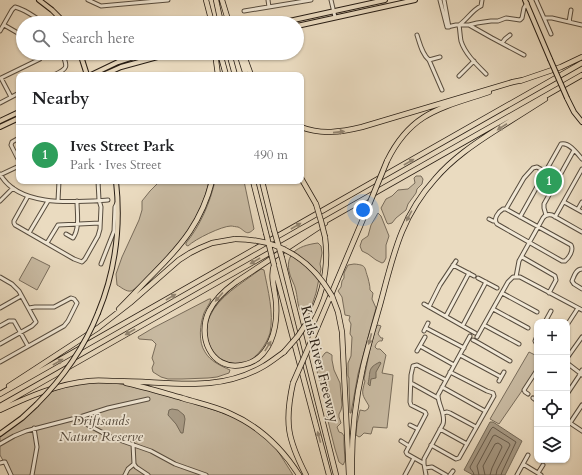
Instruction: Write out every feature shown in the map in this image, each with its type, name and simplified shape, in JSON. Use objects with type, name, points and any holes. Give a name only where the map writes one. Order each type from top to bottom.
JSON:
[{"type":"highway","points":[[205,0],[209,16]]},
{"type":"highway","points":[[216,0],[219,16]]},
{"type":"highway","points":[[222,0],[227,16]]},
{"type":"highway","points":[[306,475],[294,450],[288,427],[288,405],[293,384],[387,161],[396,145],[406,132],[417,122],[440,108],[561,67],[582,57]]},
{"type":"highway","points":[[216,60],[218,72]]},
{"type":"highway","points":[[222,60],[225,72]]},
{"type":"highway","points":[[231,60],[234,72]]},
{"type":"highway","points":[[241,60],[245,72]]},
{"type":"highway","points":[[246,60],[250,72]]},
{"type":"highway","points":[[0,394],[582,63]]},
{"type":"highway","points":[[0,406],[582,76]]},
{"type":"highway","points":[[352,475],[353,432],[363,368],[395,249],[414,206],[434,179],[459,155],[582,76]]},
{"type":"highway","points":[[304,128],[321,132],[346,131],[523,80]]},
{"type":"highway","points":[[0,410],[30,397],[64,386],[88,381],[196,385],[215,384],[236,379],[250,373],[264,366],[284,352],[308,322],[316,306],[323,286],[326,265],[327,256],[322,221],[316,204],[304,183]]},
{"type":"highway","points":[[108,320],[172,255],[186,238],[199,216],[211,184]]},
{"type":"highway","points":[[254,184],[266,233],[274,265],[272,273],[276,300],[276,320],[271,341],[262,354],[248,364],[232,366],[221,362],[214,357],[209,350],[204,333],[207,316],[219,296],[236,282],[320,227],[338,214]]},
{"type":"highway","name":"Kuils River Freeway","points":[[263,184],[336,475]]},
{"type":"highway","points":[[0,394],[12,384],[81,340],[108,320],[130,303],[179,260],[190,253],[212,243],[235,240],[250,240],[269,243],[286,250],[301,259],[314,271],[325,284],[335,304],[341,323],[343,337],[349,475]]},
{"type":"highway","name":"Kuils River Freeway","points":[[274,265],[329,475]]},
{"type":"highway","points":[[114,381],[143,387],[219,409],[236,416],[269,438],[284,454],[299,475]]},
{"type":"main road","points":[[39,0],[58,16]]},
{"type":"main road","points":[[304,18],[385,0]]},
{"type":"main road","points":[[304,24],[415,0]]},
{"type":"main road","points":[[526,2],[567,98],[574,112],[582,122]]},
{"type":"main road","points":[[82,60],[86,72]]},
{"type":"main road","points":[[97,72],[124,60]]},
{"type":"main road","points":[[110,72],[121,67],[146,60]]},
{"type":"main road","points":[[0,121],[16,113]]},
{"type":"main road","points":[[0,127],[16,119]]},
{"type":"main road","points":[[0,434],[22,418],[53,388],[73,361],[90,332],[108,286],[114,260],[117,228],[116,184]]},
{"type":"street","points":[[88,0],[101,6],[168,0]]},
{"type":"street","points":[[268,0],[269,7]]},
{"type":"street","points":[[244,11],[288,2],[311,0]]},
{"type":"street","points":[[331,0],[334,17]]},
{"type":"street","points":[[440,0],[445,12]]},
{"type":"street","points":[[444,0],[448,27],[504,19],[520,20],[522,18],[526,2]]},
{"type":"street","points":[[459,26],[475,9],[481,6],[482,0]]},
{"type":"street","points":[[536,0],[551,34]]},
{"type":"street","points":[[0,31],[12,9],[16,7],[32,16]]},
{"type":"street","points":[[569,22],[571,10]]},
{"type":"street","points":[[544,18],[552,18],[582,25]]},
{"type":"street","points":[[4,25],[16,32]]},
{"type":"street","points":[[469,25],[524,55]]},
{"type":"street","points":[[459,26],[462,44],[466,52],[486,74]]},
{"type":"street","points":[[417,35],[423,54],[429,60],[442,90]]},
{"type":"street","points":[[502,43],[510,35]]},
{"type":"street","points":[[429,60],[440,57]]},
{"type":"street","points":[[11,98],[0,78],[38,60]]},
{"type":"street","points":[[60,72],[66,67],[65,60]]},
{"type":"street","points":[[459,76],[474,61]]},
{"type":"street","points":[[0,104],[16,95]]},
{"type":"street","points":[[16,140],[12,142],[11,145],[16,155]]},
{"type":"street","points":[[520,217],[561,144],[564,144],[574,150],[582,159]]},
{"type":"street","points":[[546,215],[544,204],[574,150]]},
{"type":"street","points":[[16,167],[0,175],[6,183],[32,198],[48,201],[108,200]]},
{"type":"street","points":[[506,209],[524,178],[532,168],[536,167],[558,179]]},
{"type":"street","points":[[555,217],[582,169]]},
{"type":"street","points":[[58,201],[60,184]]},
{"type":"street","points":[[28,196],[15,218],[14,223],[74,259],[82,262],[98,236],[100,229],[101,207],[98,184]]},
{"type":"street","points":[[0,201],[13,188]]},
{"type":"street","points":[[30,233],[48,201]]},
{"type":"street","points":[[66,234],[72,238],[77,232],[77,201]]},
{"type":"street","points":[[564,202],[582,212]]},
{"type":"street","points":[[578,209],[582,202]]},
{"type":"street","points":[[101,264],[114,231],[115,207],[117,203]]},
{"type":"street","points":[[489,219],[495,221],[497,224],[563,261],[567,259],[572,250],[571,245],[506,209],[500,210],[495,221]]},
{"type":"street","points":[[516,277],[519,261],[543,217],[550,214],[582,232]]},
{"type":"street","points":[[47,243],[58,225],[100,223]]},
{"type":"street","points":[[522,257],[555,276],[556,280],[549,294]]},
{"type":"street","points":[[429,307],[440,285],[456,261]]},
{"type":"street","points":[[453,265],[474,276]]},
{"type":"street","points":[[582,269],[580,268],[578,270],[572,281],[582,289]]},
{"type":"street","points":[[446,316],[469,273]]},
{"type":"street","points":[[0,277],[12,284],[19,291],[36,320],[36,323],[32,326],[0,344]]},
{"type":"street","points":[[423,463],[444,422],[438,398],[439,393],[468,341],[480,331],[510,279],[513,277],[520,277],[549,294],[557,296],[580,309],[570,321]]},
{"type":"street","points":[[478,278],[496,288]]},
{"type":"street","points":[[462,325],[486,282]]},
{"type":"street","points":[[502,292],[537,312]]},
{"type":"street","points":[[0,308],[21,296]]},
{"type":"street","points":[[0,362],[66,324],[77,304],[74,299],[71,298],[54,307],[29,308]]},
{"type":"street","points":[[424,304],[475,333]]},
{"type":"street","points":[[493,309],[528,328]]},
{"type":"street","points":[[547,319],[551,311]]},
{"type":"street","points":[[0,326],[10,321],[15,322],[28,346]]},
{"type":"street","points":[[428,323],[425,330],[464,348]]},
{"type":"street","points":[[484,325],[519,344]]},
{"type":"street","points":[[470,329],[474,337],[481,345],[510,361]]},
{"type":"street","points":[[475,333],[480,331]]},
{"type":"street","points":[[474,337],[475,333]]},
{"type":"street","points":[[417,351],[425,337]]},
{"type":"street","points":[[569,355],[582,337]]},
{"type":"street","points":[[420,346],[454,365]]},
{"type":"street","points":[[460,355],[501,377]]},
{"type":"street","points":[[426,475],[423,463],[406,453],[426,413],[410,403],[411,375],[413,366],[416,364],[446,380]]},
{"type":"street","points":[[569,391],[581,372],[570,365]]},
{"type":"street","points":[[431,445],[457,459],[459,458],[494,396],[494,394],[450,372]]},
{"type":"street","points":[[499,381],[504,372]]},
{"type":"street","points":[[528,394],[524,391],[524,389],[534,374]]},
{"type":"street","points":[[578,378],[582,381]]},
{"type":"street","points":[[411,383],[438,398]]},
{"type":"street","points":[[442,387],[485,411]]},
{"type":"street","points":[[0,444],[14,436],[34,428],[148,399]]},
{"type":"street","points":[[570,421],[582,405]]},
{"type":"street","points":[[443,414],[450,413],[476,427]]},
{"type":"street","points":[[80,417],[88,425],[111,437],[151,451],[175,464],[206,475]]},
{"type":"street","points":[[570,423],[582,431]]},
{"type":"street","points":[[410,425],[418,429]]},
{"type":"street","points":[[32,475],[36,447],[34,428]]},
{"type":"street","points":[[440,429],[467,444]]},
{"type":"street","points":[[401,441],[409,446]]},
{"type":"street","points":[[132,444],[134,464],[148,475]]},
{"type":"street","points":[[517,475],[528,455]]},
{"type":"street","points":[[405,475],[414,458]]},
{"type":"street","points":[[0,463],[6,463],[11,475]]},
{"type":"street","points":[[125,475],[128,469],[134,464]]},
{"type":"street","points":[[523,464],[540,474],[543,465]]},
{"type":"street","points":[[425,468],[432,467],[446,475]]},
{"type":"street","points":[[450,475],[452,470]]},
{"type":"green space","points":[[416,176],[421,176],[423,179],[422,184],[417,189],[406,210],[392,223],[388,224],[381,208],[386,199],[398,190],[408,189],[415,183],[414,178]]},
{"type":"green space","points":[[157,184],[208,184],[200,209],[178,244],[140,284],[133,290],[127,291],[117,285],[116,274],[139,220],[142,210],[142,201]]},
{"type":"green space","points":[[214,184],[245,184],[254,229],[247,233],[238,227],[231,226],[215,230],[188,246],[186,245],[204,214]]},
{"type":"green space","points":[[378,213],[381,216],[389,236],[386,245],[386,258],[382,263],[362,251],[360,246],[362,240],[368,236],[371,225]]},
{"type":"green space","points":[[318,243],[321,246],[322,253],[320,264],[321,269],[316,293],[312,305],[305,314],[303,314],[299,306],[288,264],[292,254],[296,250],[306,245]]},
{"type":"green space","points":[[32,257],[50,266],[37,290],[19,280]]},
{"type":"green space","points":[[354,264],[364,267],[370,285],[370,290],[373,293],[372,299],[376,308],[358,374],[350,413],[348,363],[351,356],[351,324],[349,320],[350,316],[345,315],[342,297],[338,291],[341,287],[344,273],[348,265]]},
{"type":"green space","points":[[261,269],[264,270],[270,302],[270,333],[261,350],[251,359],[241,364],[230,363],[220,358],[213,351],[208,341],[207,329],[210,316],[225,296]]},
{"type":"green space","points":[[211,299],[210,303],[201,322],[201,343],[205,352],[210,358],[219,365],[230,370],[229,373],[208,378],[168,379],[153,372],[152,368],[154,363],[152,358],[156,344],[152,340],[139,339],[138,337]]},
{"type":"green space","points":[[378,325],[381,326],[378,334],[381,338],[383,338],[382,341],[378,342],[375,347],[380,349],[386,355],[382,373],[393,375],[387,428],[373,427],[371,434],[364,433],[359,437],[356,435],[360,410],[365,411],[369,406],[363,394],[364,379],[370,349],[376,327]]},
{"type":"green space","points":[[327,352],[332,355],[334,370],[340,383],[342,405],[339,417],[341,423],[337,427],[339,432],[344,436],[345,461],[343,465],[339,462],[335,449],[327,417],[327,403],[317,370],[319,361]]},
{"type":"green space","points":[[529,352],[534,354],[534,373],[499,424],[490,419]]},
{"type":"green space","name":"Driftsands Nature Reserve","points":[[101,380],[140,388],[184,400],[232,416],[269,437],[293,475],[11,475],[0,455],[0,437],[11,428],[43,395],[74,383]]},
{"type":"water","points":[[380,362],[381,363],[376,372],[376,378],[371,379],[370,386],[368,384],[370,370],[373,366]]},
{"type":"water","points":[[169,410],[178,410],[184,415],[185,419],[183,433],[181,433],[176,424],[168,415]]},
{"type":"water","points":[[490,422],[493,422],[522,441],[505,475],[473,475],[464,470]]},
{"type":"place","name":"Ives Street Park","points":[[549,181]]}]
